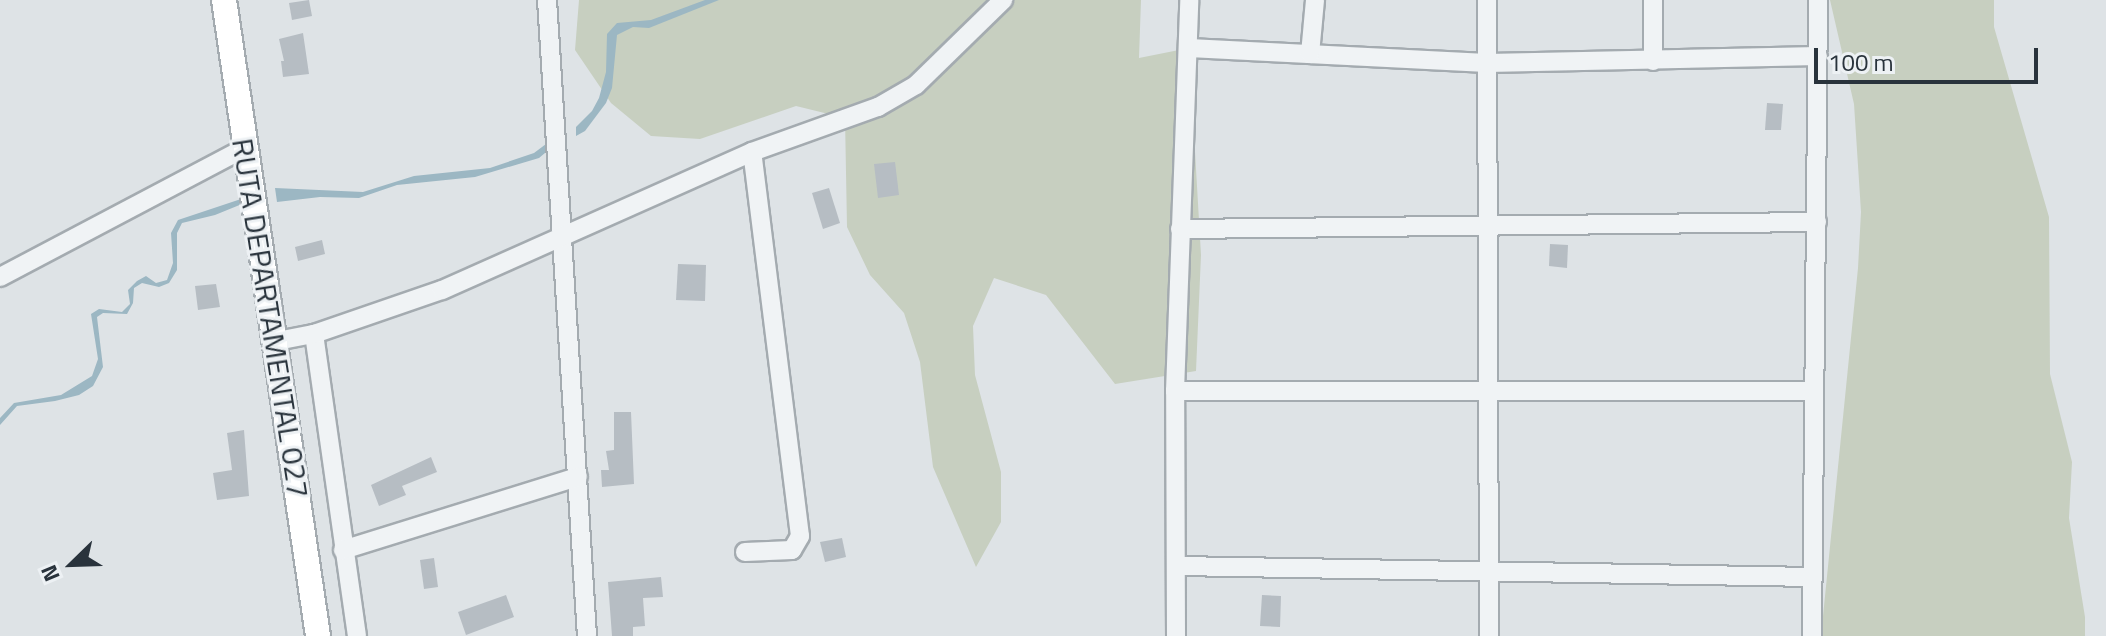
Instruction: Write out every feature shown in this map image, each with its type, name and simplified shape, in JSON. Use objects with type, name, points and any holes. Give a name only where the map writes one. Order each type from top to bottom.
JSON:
[{"type":"main road","name":"RUTA DEPARTAMENTAL 027","points":[[224,0],[277,341],[318,636]]},
{"type":"street","points":[[547,0],[587,636]]},
{"type":"street","points":[[277,341],[314,334],[442,290],[752,152],[899,97],[1003,0]]},
{"type":"street","points":[[1176,636],[1175,391],[1189,0]]},
{"type":"street","points":[[1310,54],[1315,0]]},
{"type":"street","points":[[1487,0],[1489,636]]},
{"type":"street","points":[[1653,0],[1653,61]]},
{"type":"street","points":[[1812,636],[1818,0]]},
{"type":"street","points":[[1189,48],[1487,63],[1818,56]]},
{"type":"street","points":[[0,277],[245,148]]},
{"type":"street","points":[[745,552],[792,550],[800,536],[752,152]]},
{"type":"street","points":[[1180,229],[1817,222]]},
{"type":"street","points":[[314,334],[357,636]]},
{"type":"street","points":[[1175,391],[1814,391]]},
{"type":"street","points":[[343,550],[578,477]]},
{"type":"street","points":[[1177,566],[1812,577]]},
{"type":"green space","points":[[579,0],[1141,0],[1139,58],[1189,48],[1201,255],[1196,371],[1115,384],[1046,295],[994,278],[973,326],[975,375],[1001,472],[1001,522],[976,567],[933,467],[920,362],[904,313],[870,275],[847,227],[845,118],[796,106],[700,139],[651,136],[611,103],[575,50]]},
{"type":"green space","points":[[1830,0],[1994,0],[1994,27],[2049,217],[2050,374],[2072,462],[2069,518],[2085,617],[2085,636],[1821,636],[1861,212],[1854,104]]},
{"type":"water","points":[[705,0],[719,0],[649,28],[633,27],[617,35],[612,88],[606,103],[585,131],[576,136],[576,127],[592,111],[599,98],[606,72],[607,34],[617,23],[651,20]]},
{"type":"water","points":[[550,141],[551,148],[539,158],[475,177],[397,185],[359,198],[320,197],[277,202],[275,188],[363,192],[414,176],[490,168],[534,153]]},
{"type":"water","points":[[241,199],[242,204],[215,215],[182,223],[177,233],[177,270],[169,283],[159,287],[142,283],[134,288],[133,303],[127,314],[103,313],[97,317],[103,367],[93,386],[79,395],[17,406],[0,425],[0,418],[14,403],[61,395],[92,376],[98,359],[91,314],[99,309],[122,312],[130,304],[128,290],[146,276],[156,283],[167,280],[173,263],[171,233],[178,220]]},
{"type":"building","points":[[309,0],[312,16],[292,20],[289,3]]},
{"type":"building","points":[[303,33],[309,74],[283,77],[281,61],[284,61],[279,39]]},
{"type":"building","points":[[1767,103],[1783,104],[1781,130],[1765,130]]},
{"type":"building","points":[[895,162],[899,195],[878,198],[874,164]]},
{"type":"building","points":[[829,188],[840,223],[823,229],[812,193]]},
{"type":"building","points":[[322,240],[325,254],[298,261],[295,247]]},
{"type":"building","points":[[1550,244],[1568,245],[1567,268],[1549,266]]},
{"type":"building","points":[[678,264],[706,265],[705,301],[676,300]]},
{"type":"building","points":[[216,284],[220,307],[198,310],[195,286]]},
{"type":"building","points":[[614,412],[631,412],[634,484],[602,487],[601,470],[609,470],[606,451],[614,450]]},
{"type":"building","points":[[244,430],[249,496],[217,500],[213,473],[232,470],[227,433]]},
{"type":"building","points":[[431,457],[437,472],[402,486],[406,495],[379,506],[371,485]]},
{"type":"building","points":[[842,538],[846,557],[825,562],[820,542]]},
{"type":"building","points":[[434,558],[438,587],[424,589],[420,560]]},
{"type":"building","points":[[661,577],[663,597],[643,598],[645,626],[633,627],[633,636],[612,636],[608,582]]},
{"type":"building","points":[[506,595],[514,617],[466,635],[458,612]]},
{"type":"building","points":[[1262,595],[1281,596],[1280,627],[1260,626]]}]
